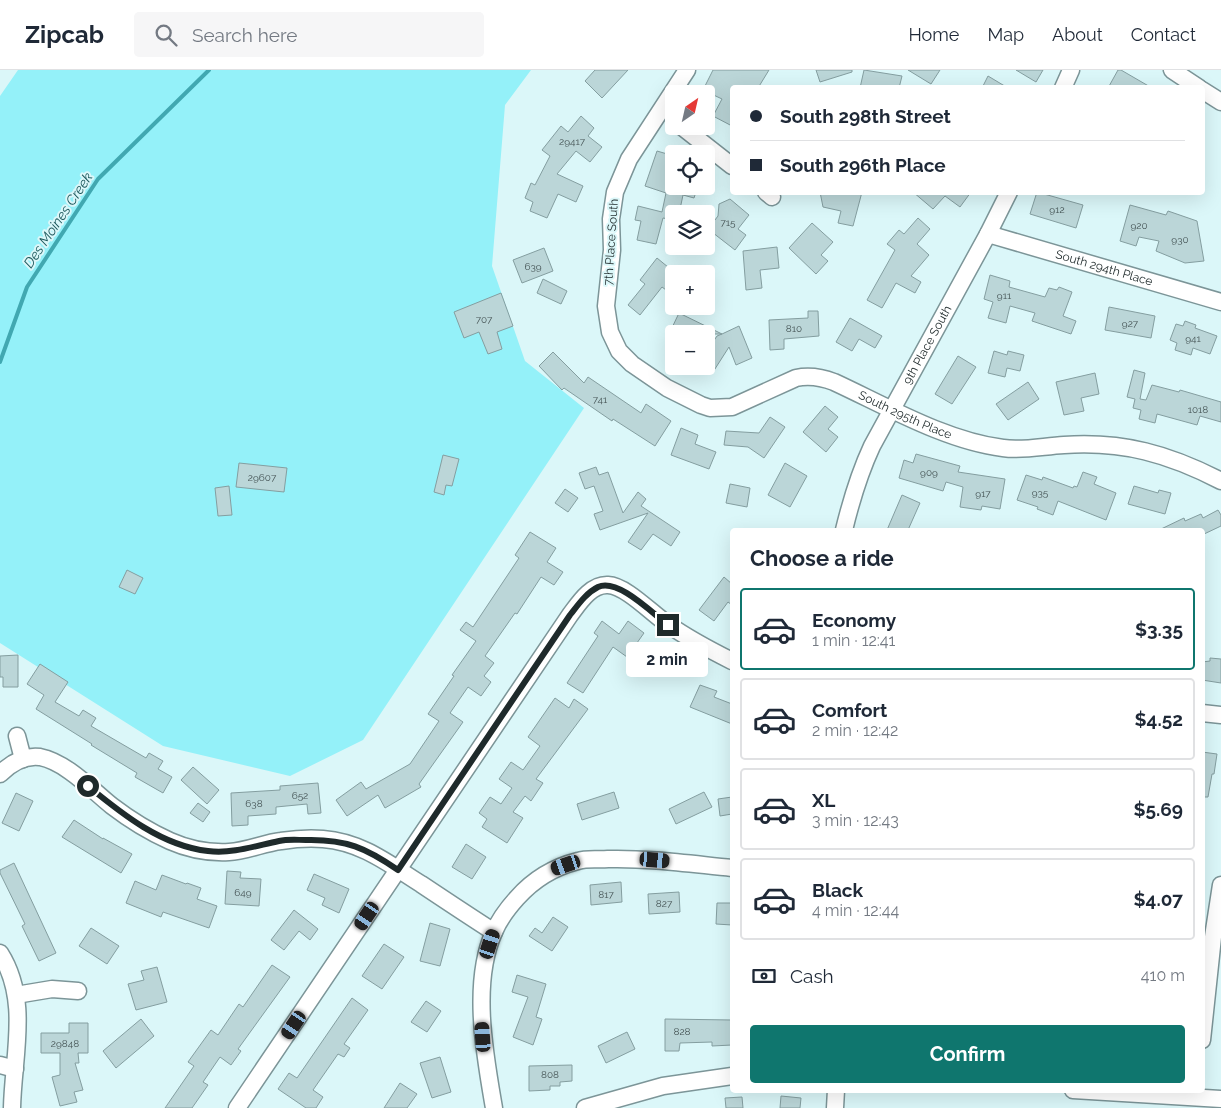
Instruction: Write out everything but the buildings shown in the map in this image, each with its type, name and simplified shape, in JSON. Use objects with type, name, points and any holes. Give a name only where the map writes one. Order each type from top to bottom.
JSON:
[{"type":"street","name":"7th Place South","points":[[614,342],[610,332],[606,306],[612,250],[610,219],[618,181],[629,159],[687,70]]},
{"type":"street","points":[[1064,85],[1072,70]]},
{"type":"street","points":[[1172,70],[1194,85]]},
{"type":"street","points":[[1205,92],[1221,102]]},
{"type":"street","points":[[660,110],[665,114]]},
{"type":"street","points":[[692,135],[730,164]]},
{"type":"street","name":"9th Place South","points":[[844,528],[860,472],[872,446],[1008,195]]},
{"type":"street","name":"South 294th Place","points":[[988,234],[1221,302]]},
{"type":"street","name":"South 295th Place","points":[[614,342],[624,357],[641,371],[667,388],[710,408],[732,407],[792,380],[804,376],[813,376],[834,382],[946,434],[978,444],[1005,449],[1088,444],[1141,450],[1168,457],[1221,481]]},
{"type":"street","points":[[243,1106],[398,870],[570,615],[588,594],[601,586],[608,585],[622,590],[668,625],[730,660]]},
{"type":"street","points":[[1205,713],[1221,715]]},
{"type":"street","points":[[17,736],[23,759]]},
{"type":"street","points":[[0,774],[15,762],[23,759],[40,758],[60,765],[132,820],[170,841],[186,847],[207,851],[230,852],[282,840],[322,839],[353,844],[375,854],[494,932]]},
{"type":"street","points":[[494,1108],[485,1056],[482,1018],[482,988],[486,956],[494,932],[508,908],[526,888],[553,869],[579,860],[636,859],[730,868]]},
{"type":"street","points":[[1205,1012],[1221,885]]},
{"type":"street","points":[[0,952],[11,976],[18,1012],[8,1067],[12,1108]]},
{"type":"street","points":[[16,995],[52,990],[78,991]]},
{"type":"street","points":[[585,1108],[663,1086],[730,1076]]},
{"type":"street","points":[[835,1108],[836,1093]]},
{"type":"street","points":[[1120,1093],[1221,1099]]},
{"type":"shaded area","points":[[18,70],[531,70],[505,105],[492,266],[525,361],[584,408],[363,740],[290,776],[163,746],[0,643],[0,96]]},
{"type":"waterway","name":"Des Moines Creek","points":[[0,362],[27,287],[98,179],[209,70]]},
{"type":"route","points":[[88,786],[132,820],[170,841],[186,847],[207,851],[230,852],[282,840],[322,839],[353,844],[375,854],[398,870],[570,615],[588,594],[601,586],[616,587],[630,595],[668,625]]}]
